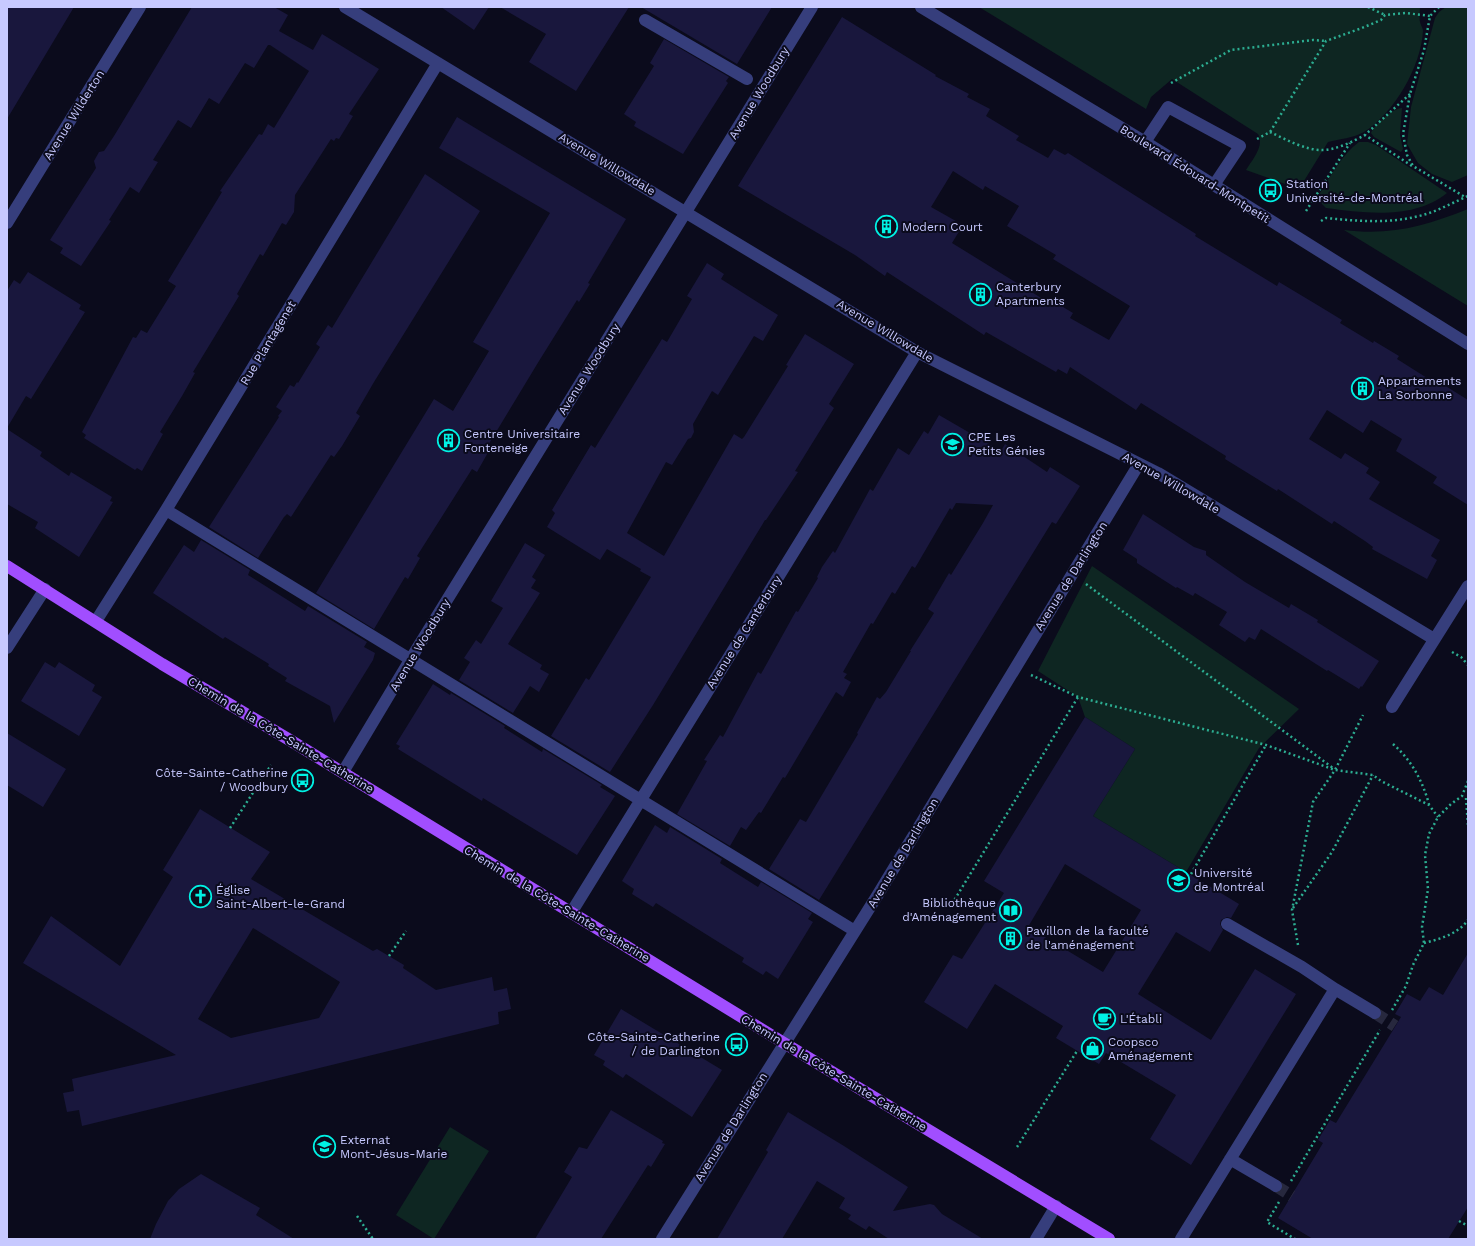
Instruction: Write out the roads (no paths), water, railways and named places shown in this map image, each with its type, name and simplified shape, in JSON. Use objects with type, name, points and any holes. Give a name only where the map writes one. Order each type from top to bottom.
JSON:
[{"type":"main road","name":"Chemin de la Côte-Sainte-Catherine","points":[[7,566],[162,664],[343,772],[784,1043],[1109,1239]]},
{"type":"street","name":"Avenue Wilderton","points":[[7,223],[140,7]]},
{"type":"street","name":"Avenue Willowdale","points":[[346,7],[917,352],[1139,464],[1434,639]]},
{"type":"street","name":"Avenue Woodbury","points":[[343,772],[410,660],[812,7]]},
{"type":"street","name":"Boulevard Édouard-Montpetit","points":[[922,7],[1145,142],[1468,344]]},
{"type":"street","points":[[645,20],[748,79]]},
{"type":"street","name":"Rue Plantagenet","points":[[96,621],[166,510],[438,63]]},
{"type":"street","points":[[1145,142],[1168,107],[1240,146],[1214,185]]},
{"type":"street","name":"Avenue de Canterbury","points":[[571,913],[917,352]]},
{"type":"street","name":"Avenue de Darlington","points":[[662,1239],[855,931],[1139,464]]},
{"type":"street","points":[[166,510],[855,931]]},
{"type":"street","points":[[1392,707],[1468,586]]},
{"type":"street","points":[[7,648],[45,589]]},
{"type":"street","points":[[1227,924],[1302,967],[1375,1013]]},
{"type":"street","points":[[1181,1239],[1335,989]]},
{"type":"street","points":[[1230,1159],[1276,1186]]},
{"type":"street","points":[[1036,1239],[1056,1206]]},
{"type":"tunnel","points":[[1375,1013],[1395,1026]]},
{"type":"tunnel","points":[[1276,1186],[1292,1196]]},
{"type":"place","name":"Station Université-de-Montréal","points":[[1271,191]]},
{"type":"place","name":"Modern Court","points":[[886,227]]},
{"type":"place","name":"Canterbury Apartments","points":[[980,294]]},
{"type":"place","name":"Appartements La Sorbonne","points":[[1363,388]]},
{"type":"place","name":"Centre Universitaire Fonteneige","points":[[448,441]]},
{"type":"place","name":"CPE Les Petits Génies","points":[[952,444]]},
{"type":"place","name":"Côte-Sainte-Catherine / Woodbury","points":[[303,780]]},
{"type":"place","name":"Université de Montréal","points":[[1179,880]]},
{"type":"place","name":"Église Saint-Albert-le-Grand","points":[[201,897]]},
{"type":"place","name":"Bibliothèque d'Aménagement","points":[[1011,910]]},
{"type":"place","name":"Pavillon de la faculté de l'aménagement","points":[[1011,938]]},
{"type":"place","name":"L'Établi","points":[[1105,1019]]},
{"type":"place","name":"Côte-Sainte-Catherine / de Darlington","points":[[736,1044]]},
{"type":"place","name":"Coopsco Aménagement","points":[[1092,1049]]},
{"type":"place","name":"Externat Mont-Jésus-Marie","points":[[325,1147]]}]
